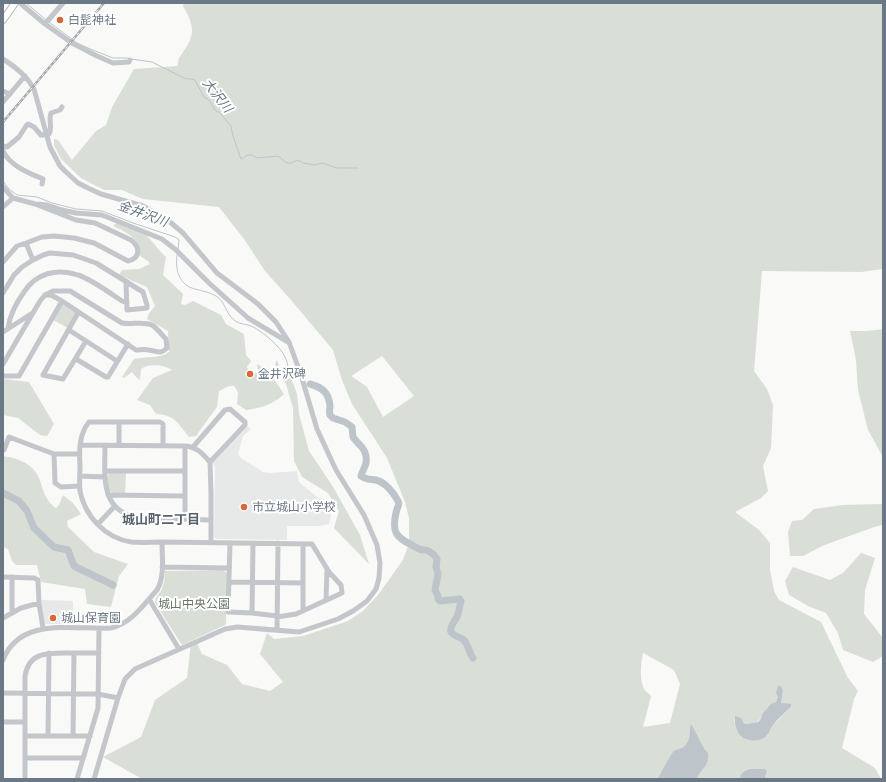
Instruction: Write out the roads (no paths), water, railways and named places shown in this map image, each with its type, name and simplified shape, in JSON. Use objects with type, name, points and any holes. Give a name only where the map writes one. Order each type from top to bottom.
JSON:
[{"type":"main road","points":[[3,20],[15,3]]},
{"type":"street","points":[[20,3],[45,24],[72,43],[106,61],[113,63],[129,62],[130,60]]},
{"type":"street","points":[[45,24],[63,3]]},
{"type":"street","points":[[3,59],[18,69],[30,82],[36,93],[46,135],[55,157],[60,166],[70,176],[88,188],[101,194],[143,206],[170,222],[183,233],[217,273],[247,295],[268,313],[289,342],[301,375],[317,429],[336,470],[364,515],[377,545],[380,563],[379,578],[376,588],[367,601],[338,619],[299,632],[237,627],[225,629],[129,673],[125,678],[118,698],[94,779]]},
{"type":"street","points":[[3,102],[25,76]]},
{"type":"street","points":[[3,91],[10,94]]},
{"type":"street","points":[[3,146],[7,147],[19,137],[28,124],[34,127],[41,135],[46,135],[51,132],[49,116],[51,113],[60,110],[62,107]]},
{"type":"street","points":[[3,151],[6,157],[21,169],[43,179],[42,184]]},
{"type":"street","points":[[3,187],[13,198],[35,204],[71,218],[95,223],[131,240],[137,248],[137,256],[135,259],[128,261],[94,243],[74,238],[54,236],[42,237],[17,246],[3,262]]},
{"type":"street","points":[[3,207],[13,198]]},
{"type":"street","points":[[35,204],[47,205],[69,212],[110,217],[130,227],[162,239],[178,252],[208,282],[248,318],[289,342]]},
{"type":"street","points":[[26,243],[33,260]]},
{"type":"street","points":[[3,293],[14,275],[22,267],[43,255],[50,253],[73,255],[96,263],[143,292],[147,308],[127,310],[126,282]]},
{"type":"street","points":[[8,328],[13,311],[27,287],[32,281],[41,275],[50,272],[77,274],[127,303]]},
{"type":"street","points":[[3,364],[40,301],[45,295],[52,291],[70,291],[122,323],[153,326],[166,339],[168,346],[165,351],[158,353],[147,349],[136,350],[62,301],[51,295],[45,295]]},
{"type":"street","points":[[3,376],[19,376],[62,301]]},
{"type":"street","points":[[78,313],[43,375],[63,379],[86,341]]},
{"type":"street","points":[[3,332],[32,314]]},
{"type":"street","points":[[69,330],[117,361]]},
{"type":"street","points":[[76,359],[108,377],[128,344]]},
{"type":"street","points":[[193,446],[225,410],[230,409],[245,422],[246,425],[210,462]]},
{"type":"street","points":[[162,446],[163,424],[160,422],[89,422],[86,426],[80,441],[80,486],[86,509],[103,530],[131,542],[253,543],[278,544],[312,544],[340,585],[342,593],[293,615],[277,616],[228,612],[230,543]]},
{"type":"street","points":[[119,422],[119,445]]},
{"type":"street","points":[[4,450],[9,437],[54,454],[79,454]]},
{"type":"street","points":[[80,445],[193,446],[210,462],[211,543]]},
{"type":"street","points":[[105,445],[105,477],[108,495],[115,506],[124,513],[134,517],[211,520]]},
{"type":"street","points":[[185,446],[185,519]]},
{"type":"street","points":[[54,454],[55,484],[60,487],[80,486]]},
{"type":"street","points":[[105,471],[185,471]]},
{"type":"street","points":[[80,476],[105,477]]},
{"type":"street","points":[[108,495],[184,496]]},
{"type":"street","points":[[98,524],[115,506]]},
{"type":"street","points":[[3,660],[16,640],[28,633],[43,628],[111,628],[122,625],[133,616],[160,585],[162,542]]},
{"type":"street","points":[[252,613],[253,543]]},
{"type":"street","points":[[277,630],[278,544]]},
{"type":"street","points":[[303,544],[303,611]]},
{"type":"street","points":[[162,567],[229,568]]},
{"type":"street","points":[[326,600],[327,568]]},
{"type":"street","points":[[3,577],[34,578],[38,580],[39,603],[43,628]]},
{"type":"street","points":[[12,577],[12,612]]},
{"type":"street","points":[[228,582],[303,583]]},
{"type":"street","points":[[149,599],[179,649]]},
{"type":"street","points":[[3,618],[27,605],[39,603]]},
{"type":"street","points":[[77,779],[98,708],[99,628]]},
{"type":"street","points":[[25,779],[25,676],[28,665],[37,656],[49,653],[98,653]]},
{"type":"street","points":[[48,736],[49,653]]},
{"type":"street","points":[[73,736],[74,653]]},
{"type":"street","points":[[3,693],[98,694],[118,698]]},
{"type":"street","points":[[3,722],[25,722]]},
{"type":"street","points":[[25,736],[90,736]]},
{"type":"street","points":[[25,758],[83,758]]},
{"type":"waterway","name":"大沢川","points":[[26,3],[45,19]]},
{"type":"waterway","name":"大沢川","points":[[49,22],[77,43],[113,58],[128,58]]},
{"type":"waterway","name":"大沢川","points":[[131,59],[152,62],[186,79],[195,80],[204,97],[209,100],[215,110],[221,114],[231,126],[241,159],[248,155],[252,155],[257,158],[278,156],[287,163],[298,160],[303,163],[315,165],[322,163],[337,168],[358,168]]},
{"type":"waterway","name":"金井沢川","points":[[3,181],[9,189],[17,195],[37,197],[52,203],[76,209],[102,211],[175,237],[179,240],[178,250]]},
{"type":"waterway","name":"金井沢川","points":[[177,255],[179,276],[185,284],[216,296],[234,320],[255,328],[270,339],[283,353],[287,361],[289,375],[294,377]]},
{"type":"waterway","name":"金井沢川","points":[[310,384],[324,391],[328,397],[330,415],[352,427],[353,437],[366,454],[366,463],[361,476],[366,479],[376,480],[383,483],[392,491],[399,502],[394,526],[398,536],[421,550],[430,552],[437,559],[436,567],[438,574],[435,590],[438,599],[440,601],[460,599],[461,601],[458,614],[451,627],[451,632],[453,635],[464,640],[473,658]]},
{"type":"waterway","points":[[3,493],[19,501],[27,511],[34,528],[54,547],[68,550],[74,566],[113,585]]},
{"type":"railway","points":[[3,122],[104,3]]},
{"type":"place","name":"白髭神社","points":[[60,20]]},
{"type":"place","name":"金井沢碑","points":[[250,374]]},
{"type":"place","name":"市立城山小学校","points":[[244,507]]},
{"type":"place","name":"城山保育園","points":[[53,618]]},
{"type":"district","name":"城山町二丁目","points":[[161,519]]},
{"type":"park label","name":"城山中央公園","points":[[194,604]]}]
